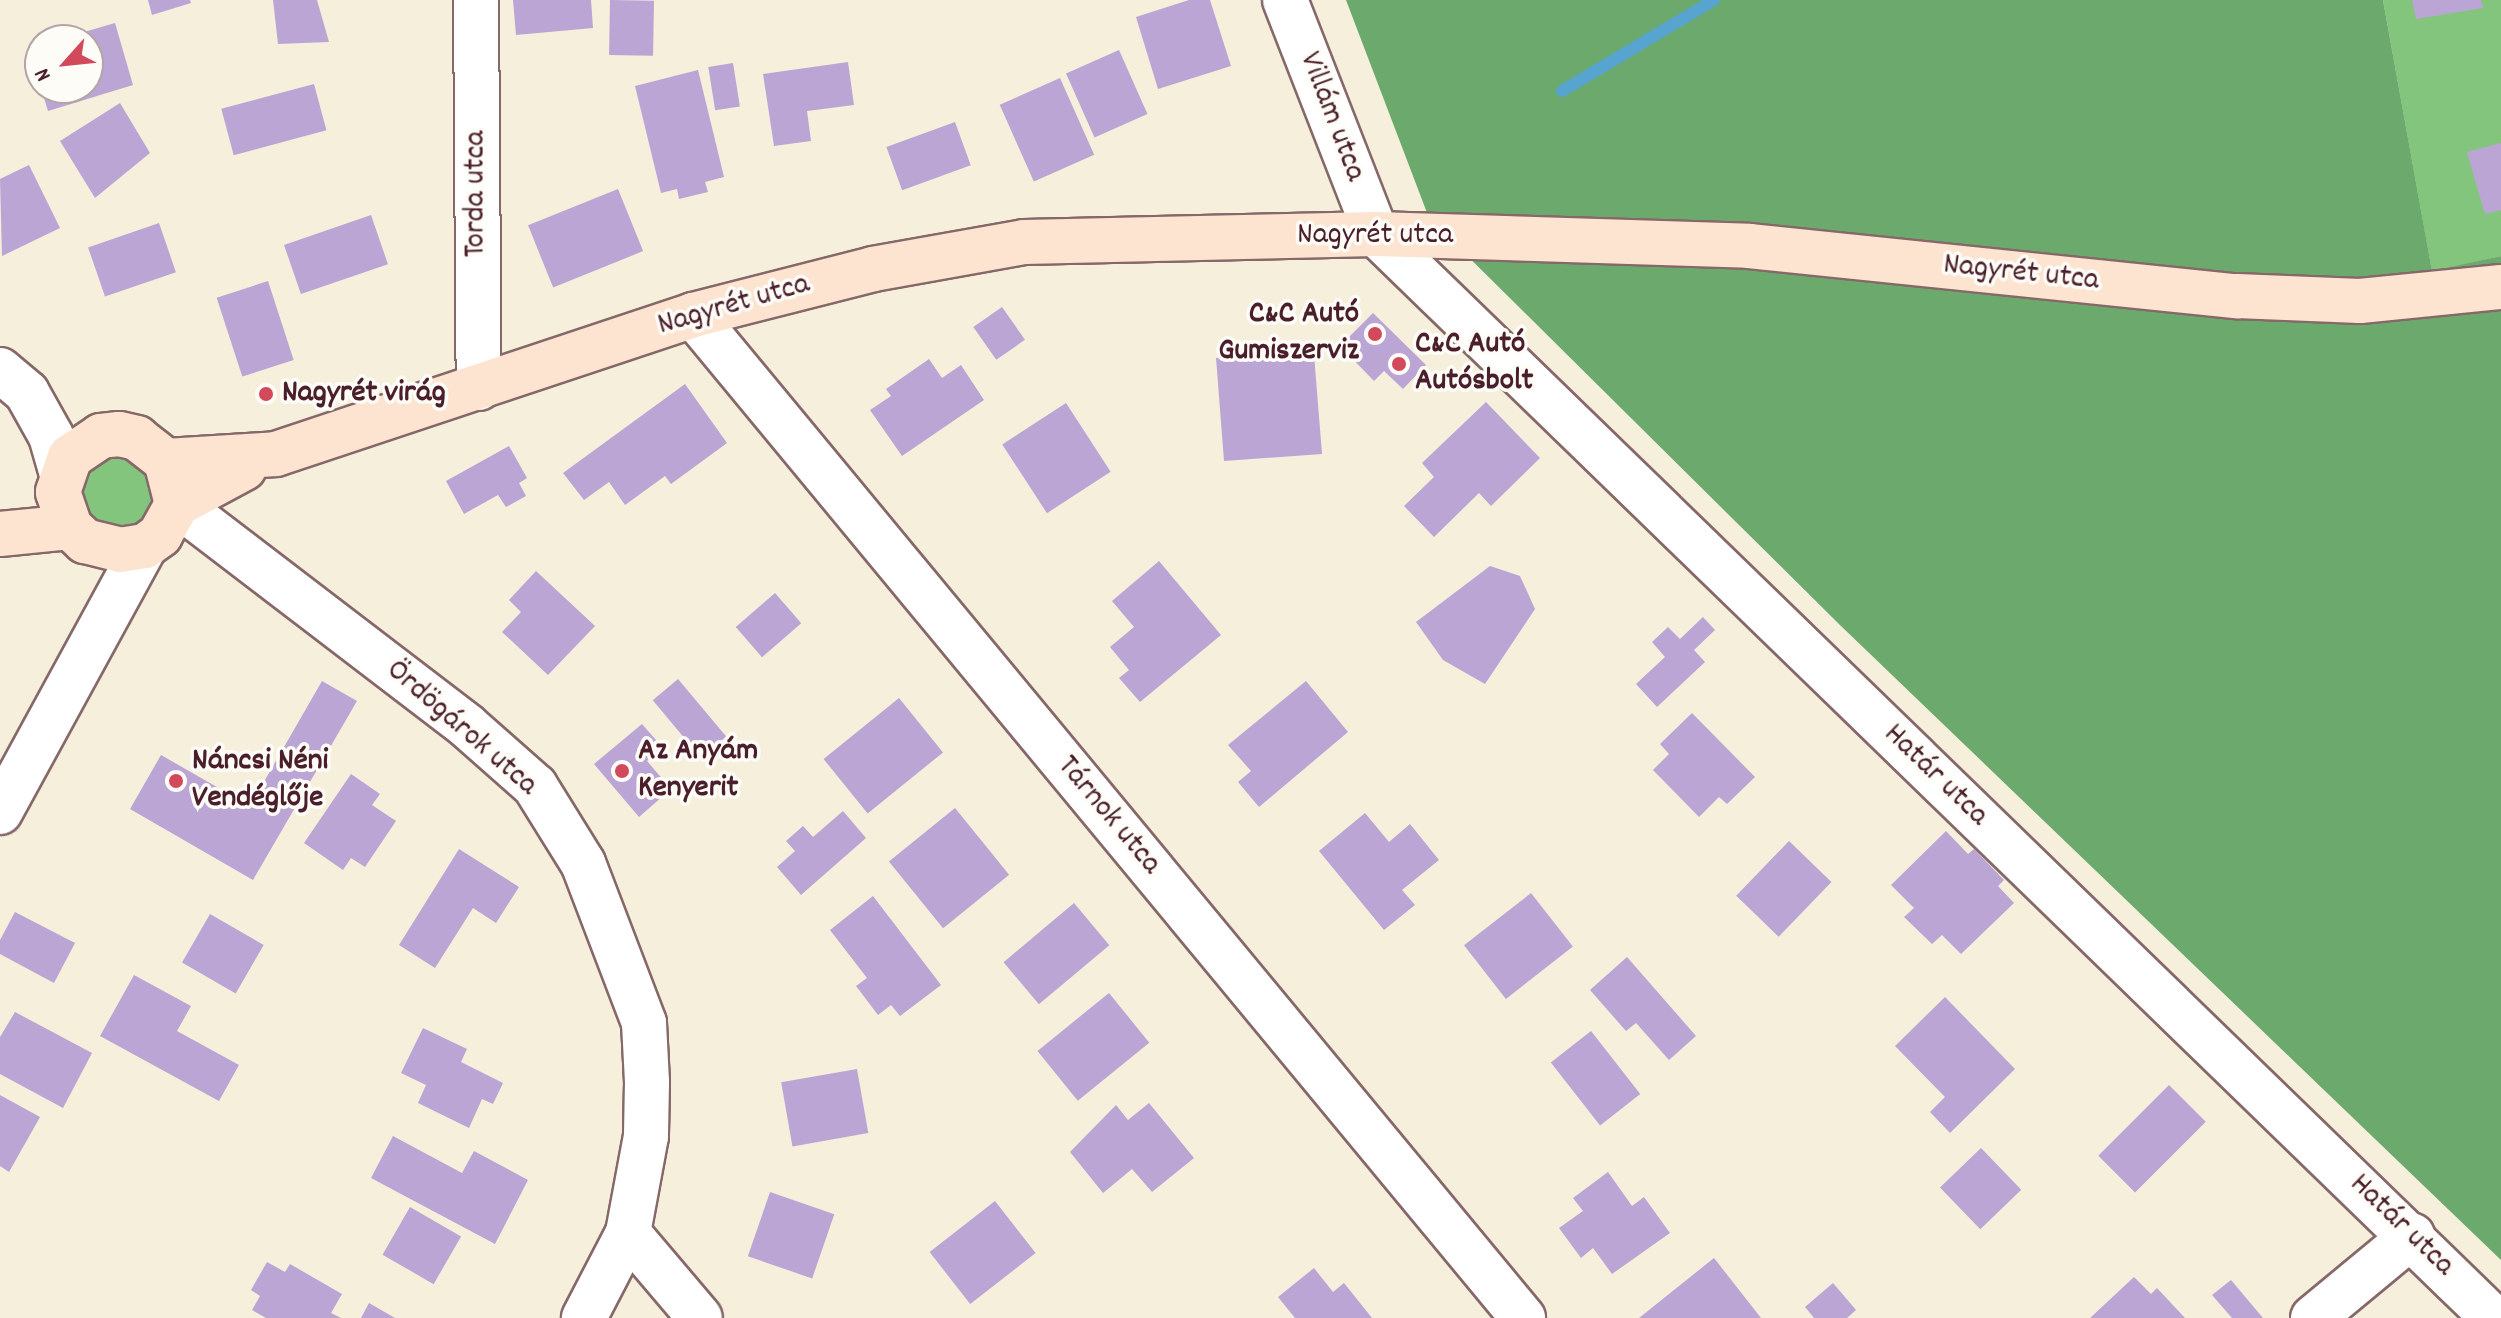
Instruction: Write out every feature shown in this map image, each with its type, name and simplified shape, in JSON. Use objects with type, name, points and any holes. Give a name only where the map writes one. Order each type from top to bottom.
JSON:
[{"type":"street","name":"Torda utca","points":[[476,0],[479,388]]},
{"type":"street","name":"Villám utca","points":[[1285,0],[1376,234]]},
{"type":"street","name":"Nagyrét utca","points":[[150,534],[223,478],[276,454],[693,315],[873,269],[1024,242],[1376,234],[1749,246],[2237,296],[2360,301],[2501,287]]},
{"type":"street","name":"Határ utca","points":[[1376,234],[2412,1236],[2493,1318]]},
{"type":"street","name":"Tárnok utca","points":[[693,315],[1523,1318]]},
{"type":"street","points":[[0,370],[27,393],[51,436],[63,498],[93,545],[150,534]]},
{"type":"street","points":[[0,534],[63,498],[84,444],[119,434],[137,438],[166,461],[150,534],[0,812]]},
{"type":"street","name":"Nagyrét utca","points":[[166,461],[276,454]]},
{"type":"street","points":[[223,478],[210,507],[230,540]]},
{"type":"street","points":[[0,527],[63,498]]},
{"type":"street","name":"Ördögárok utca","points":[[150,534],[230,540],[535,786],[583,863],[644,1023],[646,1136],[628,1233],[584,1318]]},
{"type":"street","points":[[628,1233],[700,1318]]},
{"type":"street","points":[[2313,1318],[2412,1236]]},
{"type":"green space","points":[[1346,0],[2383,0],[2432,271],[2501,256],[2501,1260],[1841,626],[1429,218]]},
{"type":"green space","points":[[2383,0],[2501,0],[2501,256],[2432,272]]},
{"type":"green space","points":[[119,434],[177,504],[102,549],[62,474]]},
{"type":"building","points":[[148,0],[190,0],[191,3],[152,15]]},
{"type":"building","points":[[273,0],[317,0],[329,42],[278,44]]},
{"type":"building","points":[[513,0],[591,0],[593,28],[516,35]]},
{"type":"building","points":[[610,0],[654,1],[653,56],[609,55]]},
{"type":"building","points":[[1189,0],[1210,0],[1231,66],[1158,89],[1136,17]]},
{"type":"building","points":[[2412,0],[2481,0],[2483,8],[2416,19]]},
{"type":"building","points":[[115,23],[133,85],[104,94],[104,26]]},
{"type":"building","points":[[1119,50],[1147,114],[1094,138],[1066,74]]},
{"type":"building","points":[[848,62],[854,105],[807,111],[811,141],[774,146],[763,74]]},
{"type":"building","points":[[733,63],[740,106],[715,110],[708,67]]},
{"type":"building","points":[[698,70],[724,177],[705,182],[708,192],[679,199],[677,189],[661,193],[635,86]]},
{"type":"building","points":[[1060,78],[1094,155],[1034,182],[1000,105]]},
{"type":"building","points":[[314,84],[326,130],[234,155],[221,109]]},
{"type":"building","points":[[120,103],[150,153],[95,198],[60,141]]},
{"type":"building","points":[[46,104],[71,104],[48,111]]},
{"type":"building","points":[[955,122],[971,165],[902,190],[886,147]]},
{"type":"building","points":[[2501,143],[2501,210],[2485,214],[2467,152]]},
{"type":"building","points":[[29,165],[60,228],[2,256],[0,179]]},
{"type":"building","points":[[618,189],[643,251],[553,287],[528,225]]},
{"type":"building","points":[[371,215],[388,264],[301,294],[284,245]]},
{"type":"building","points":[[159,223],[176,272],[105,297],[88,247]]},
{"type":"building","points":[[268,281],[294,360],[242,377],[217,298]]},
{"type":"building","points":[[1002,307],[1025,340],[996,360],[973,327]]},
{"type":"building","points":[[1373,313],[1426,365],[1403,389],[1384,371],[1374,381],[1340,346]]},
{"type":"building","points":[[1313,342],[1322,454],[1224,461],[1216,358],[1273,354],[1272,345]]},
{"type":"building","points":[[929,359],[942,378],[961,365],[984,400],[902,456],[870,410],[891,396],[886,389]]},
{"type":"building","points":[[685,384],[727,443],[671,484],[665,476],[625,505],[609,482],[584,500],[563,473]]},
{"type":"building","points":[[1486,402],[1540,458],[1491,506],[1479,493],[1434,537],[1404,506],[1434,477],[1422,463]]},
{"type":"building","points":[[1066,403],[1111,472],[1047,513],[1002,444]]},
{"type":"building","points":[[509,446],[527,478],[519,483],[526,496],[506,507],[498,495],[464,514],[446,481]]},
{"type":"building","points":[[1159,561],[1221,635],[1140,702],[1119,678],[1129,670],[1110,647],[1134,627],[1112,601]]},
{"type":"building","points":[[1490,566],[1520,576],[1535,609],[1485,684],[1443,660],[1416,622]]},
{"type":"building","points":[[536,571],[595,626],[548,675],[502,632],[521,612],[509,600]]},
{"type":"building","points":[[775,593],[801,623],[762,657],[736,627]]},
{"type":"building","points":[[1703,617],[1715,630],[1694,650],[1705,662],[1657,707],[1636,684],[1665,657],[1652,642],[1668,627],[1680,639]]},
{"type":"building","points":[[678,679],[726,736],[701,758],[653,700]]},
{"type":"building","name":"Náncsi Néni Vendéglője","points":[[322,681],[357,701],[253,880],[130,809],[161,755],[250,806]]},
{"type":"building","points":[[1306,681],[1348,732],[1259,807],[1238,782],[1251,771],[1228,745]]},
{"type":"building","points":[[899,698],[943,752],[868,813],[824,759]]},
{"type":"building","points":[[1692,713],[1755,777],[1727,804],[1719,797],[1699,817],[1653,770],[1669,754],[1660,744]]},
{"type":"building","points":[[642,724],[662,747],[647,761],[671,789],[639,817],[594,764]]},
{"type":"building","points":[[351,774],[380,794],[372,805],[396,821],[365,867],[351,858],[343,870],[304,843]]},
{"type":"building","points":[[955,808],[1009,875],[943,928],[889,861]]},
{"type":"building","points":[[843,811],[866,838],[801,895],[777,867],[795,851],[786,841],[803,826],[813,837]]},
{"type":"building","points":[[1365,813],[1389,842],[1410,824],[1439,860],[1402,890],[1415,905],[1384,930],[1319,851]]},
{"type":"building","points":[[1946,831],[1968,854],[1974,849],[2004,880],[1998,886],[2014,903],[1961,954],[1942,935],[1932,944],[1904,917],[1914,908],[1891,885]]},
{"type":"building","points":[[1789,841],[1831,882],[1779,937],[1736,896]]},
{"type":"building","points":[[459,849],[519,887],[496,923],[473,908],[435,968],[399,945]]},
{"type":"building","points":[[1531,893],[1573,947],[1506,999],[1464,945]]},
{"type":"building","points":[[873,896],[941,985],[900,1016],[891,1005],[878,1015],[856,986],[867,978],[830,930]]},
{"type":"building","points":[[1074,903],[1109,945],[1039,1004],[1004,962]]},
{"type":"building","points":[[15,912],[75,943],[54,983],[0,954],[0,940]]},
{"type":"building","points":[[210,914],[264,945],[236,993],[182,962]]},
{"type":"building","points":[[1627,957],[1696,1036],[1669,1060],[1636,1023],[1626,1031],[1590,990]]},
{"type":"building","points":[[134,975],[191,1006],[177,1031],[239,1065],[219,1101],[100,1036]]},
{"type":"building","points":[[1109,993],[1149,1043],[1078,1101],[1038,1051]]},
{"type":"building","points":[[1945,997],[2015,1069],[1950,1133],[1930,1112],[1945,1097],[1895,1046]]},
{"type":"building","points":[[15,1012],[92,1053],[63,1108],[0,1074],[0,1037]]},
{"type":"building","points":[[423,1028],[467,1049],[461,1062],[503,1083],[493,1104],[482,1099],[469,1128],[418,1103],[426,1085],[401,1073]]},
{"type":"building","points":[[1591,1031],[1640,1094],[1600,1125],[1551,1062]]},
{"type":"building","points":[[857,1069],[868,1133],[792,1146],[781,1082]]},
{"type":"building","points":[[2169,1085],[2206,1122],[2135,1192],[2098,1156]]},
{"type":"building","points":[[0,1095],[40,1117],[9,1172],[0,1166]]},
{"type":"building","points":[[1149,1103],[1194,1158],[1152,1192],[1132,1169],[1103,1193],[1070,1152],[1116,1105],[1128,1120]]},
{"type":"building","points":[[393,1136],[462,1173],[474,1151],[528,1180],[495,1244],[371,1178]]},
{"type":"building","points":[[1981,1148],[2021,1190],[1980,1229],[1940,1188]]},
{"type":"building","points":[[1608,1172],[1632,1206],[1644,1197],[1670,1233],[1612,1274],[1593,1248],[1581,1258],[1559,1228],[1583,1211],[1573,1198]]},
{"type":"building","points":[[770,1192],[834,1214],[812,1278],[748,1256]]},
{"type":"building","points":[[995,1201],[1036,1253],[970,1304],[930,1252]]},
{"type":"building","points":[[410,1207],[461,1236],[434,1284],[382,1255]]},
{"type":"building","points":[[1714,1258],[1761,1318],[1639,1318]]},
{"type":"building","points":[[267,1262],[285,1272],[290,1264],[342,1294],[331,1313],[341,1318],[266,1318],[252,1310],[260,1296],[251,1290]]},
{"type":"building","points":[[1314,1268],[1333,1292],[1344,1283],[1372,1318],[1295,1318],[1278,1297]]},
{"type":"building","points":[[2134,1277],[2151,1294],[2157,1288],[2185,1318],[2090,1318]]},
{"type":"building","points":[[2231,1280],[2263,1318],[2232,1318],[2212,1295]]},
{"type":"building","points":[[1833,1283],[1856,1310],[1847,1318],[1814,1318],[1805,1307]]},
{"type":"building","points":[[369,1303],[395,1318],[361,1318]]},
{"type":"waterway","points":[[1562,91],[1714,0]]},
{"type":"place","name":"C&C Autó Gumiszerviz","points":[[1375,334]]},
{"type":"place","name":"C&C Autó Autósbolt","points":[[1399,364]]},
{"type":"place","name":"Nagyrét virág","points":[[266,394]]},
{"type":"place","name":"Az Anyám Kenyerit","points":[[622,771]]},
{"type":"place","name":"Náncsi Néni Vendéglője","points":[[176,781]]}]
